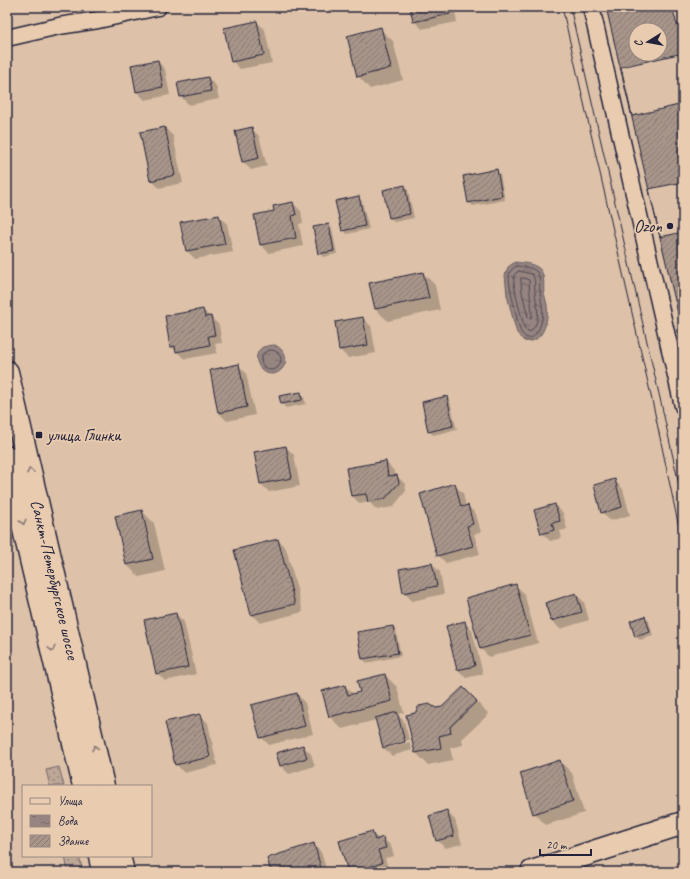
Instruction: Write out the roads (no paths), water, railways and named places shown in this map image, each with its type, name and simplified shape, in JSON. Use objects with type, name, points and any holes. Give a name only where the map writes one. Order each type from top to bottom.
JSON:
[{"type":"main road","name":"Санкт-Петербургское шоссе","points":[[7,372],[103,785]]},
{"type":"main road","name":"Санкт-Петербургское шоссе","points":[[7,457],[84,785]]},
{"type":"main road","points":[[532,872],[683,823]]},
{"type":"main road","points":[[100,857],[104,872]]},
{"type":"main road","points":[[119,857],[123,872]]},
{"type":"street","points":[[7,38],[59,26],[98,20],[158,7]]},
{"type":"street","points":[[592,7],[683,406]]},
{"type":"water","points":[[515,262],[535,266],[540,269],[544,278],[544,293],[547,305],[546,324],[540,335],[531,341],[524,341],[517,333],[507,295],[505,275],[508,267]]},
{"type":"water","points":[[275,345],[282,351],[285,357],[285,364],[277,373],[271,374],[265,372],[259,366],[257,356],[263,347]]},
{"type":"tram line","points":[[562,7],[654,409],[683,547]]},
{"type":"tram line","points":[[570,7],[683,503]]},
{"type":"place","name":"Ozon","points":[[670,226]]},
{"type":"place","name":"улица Глинки","points":[[39,435]]}]
